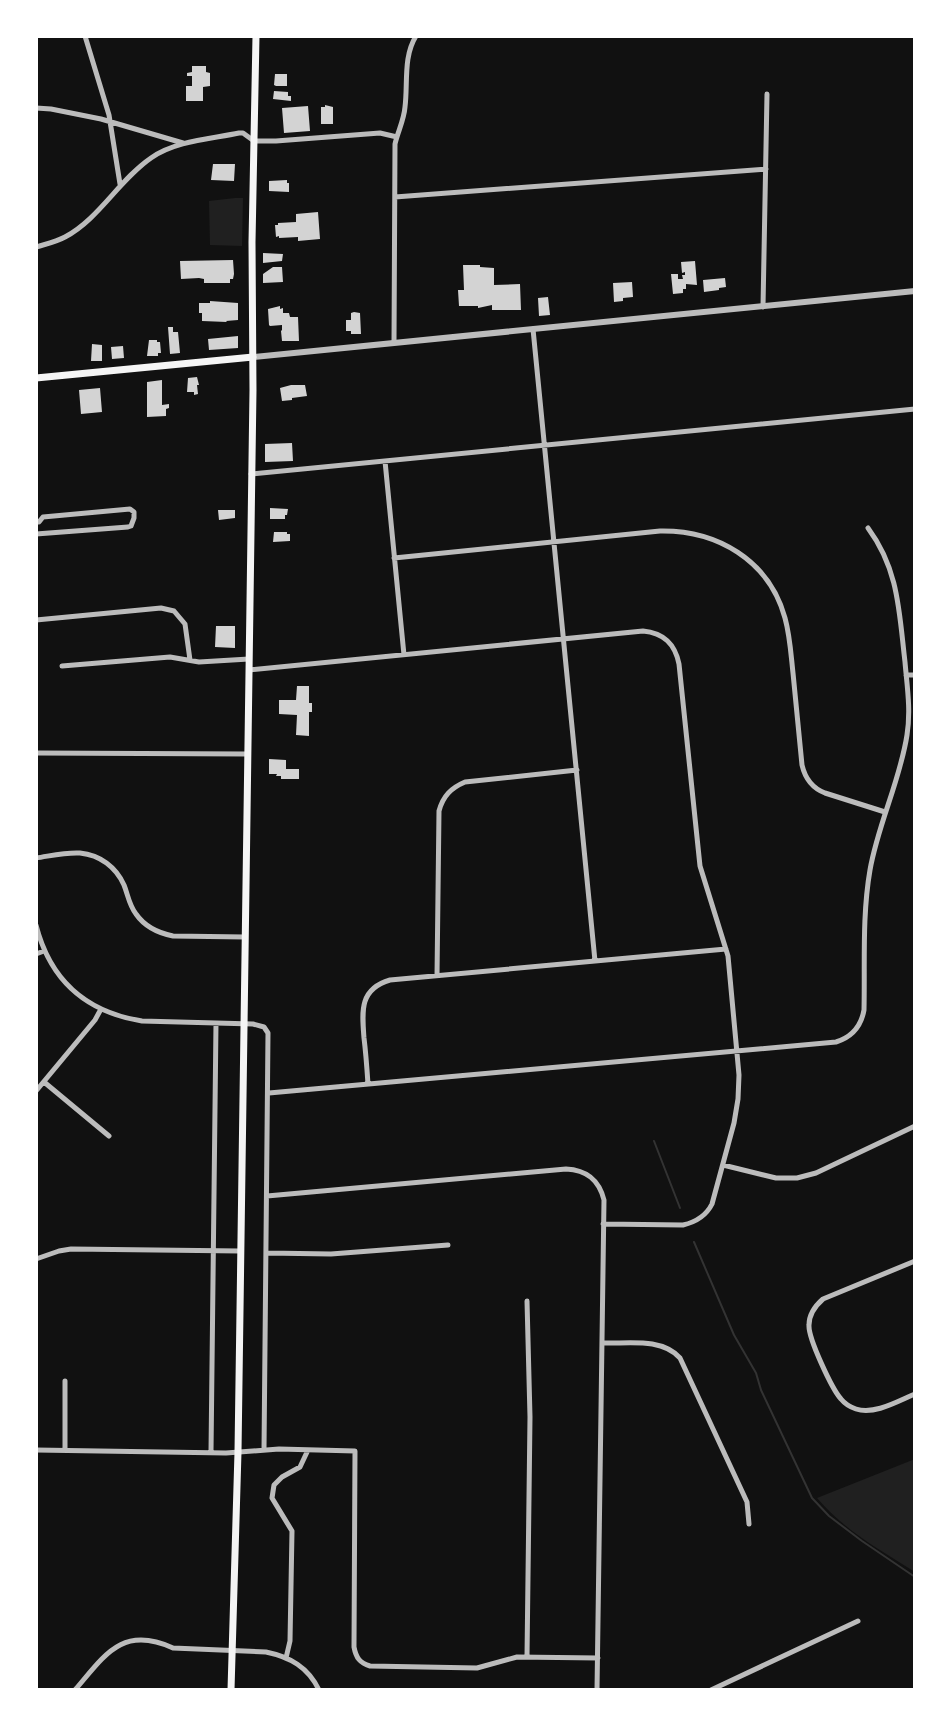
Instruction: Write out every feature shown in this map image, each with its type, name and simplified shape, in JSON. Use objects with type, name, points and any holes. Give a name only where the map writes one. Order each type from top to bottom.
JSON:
[{"type":"main road","points":[[231,1690],[238,1452],[256,36]]},
{"type":"main road","points":[[36,378],[253,357]]},
{"type":"street","points":[[85,36],[110,122],[120,185]]},
{"type":"street","points":[[394,343],[397,137],[405,105],[408,57],[416,36]]},
{"type":"street","points":[[763,307],[767,94]]},
{"type":"street","points":[[36,108],[84,115],[184,144]]},
{"type":"street","points":[[36,247],[74,232],[151,157],[184,144],[239,133],[254,141],[380,133],[397,137]]},
{"type":"street","points":[[395,197],[766,169]]},
{"type":"street","points":[[253,357],[915,291]]},
{"type":"street","points":[[533,329],[595,961]]},
{"type":"street","points":[[250,474],[915,409]]},
{"type":"street","points":[[385,461],[404,655]]},
{"type":"street","points":[[36,522],[43,517],[130,509],[134,512],[128,527],[36,534]]},
{"type":"street","points":[[269,1093],[836,1042],[850,1036],[860,1025],[864,1010],[867,890],[873,853],[907,735],[909,704],[899,599],[881,548],[868,528]]},
{"type":"street","points":[[394,558],[660,531],[685,532],[727,545],[748,559],[765,577],[785,617],[804,773],[820,791],[885,812]]},
{"type":"street","points":[[36,620],[161,608],[174,611],[185,624],[190,660]]},
{"type":"street","points":[[249,670],[649,631],[665,638],[676,650],[700,866],[726,949],[730,972],[739,1075],[738,1099],[710,1210],[692,1223],[683,1225],[603,1224]]},
{"type":"street","points":[[62,666],[170,657],[199,662],[249,659]]},
{"type":"street","points":[[906,675],[915,675]]},
{"type":"street","points":[[36,753],[247,754]]},
{"type":"street","points":[[437,976],[439,811],[445,795],[465,782],[577,770]]},
{"type":"street","points":[[36,858],[74,853],[93,855],[107,863],[119,876],[135,914],[154,930],[173,936],[245,937]]},
{"type":"street","points":[[36,925],[44,951],[54,969],[78,994],[101,1009],[142,1021],[259,1025],[268,1033],[264,1450]]},
{"type":"street","points":[[368,1084],[362,1016],[364,1003],[377,985],[390,980],[726,949]]},
{"type":"street","points":[[36,954],[44,951]]},
{"type":"street","points":[[36,1091],[101,1009]]},
{"type":"street","points":[[211,1452],[216,1023]]},
{"type":"street","points":[[44,1082],[109,1136]]},
{"type":"street","points":[[723,1165],[776,1178],[797,1178],[816,1173],[915,1126]]},
{"type":"street","points":[[267,1196],[574,1169],[588,1175],[598,1185],[604,1200],[597,1690]]},
{"type":"street","points":[[267,1253],[331,1254],[448,1245]]},
{"type":"street","points":[[36,1259],[71,1249],[240,1251]]},
{"type":"street","points":[[915,1261],[823,1299],[813,1311],[809,1327],[812,1342],[835,1390],[846,1404],[858,1410],[872,1410],[915,1394]]},
{"type":"street","points":[[527,1301],[530,1431],[527,1657]]},
{"type":"street","points":[[602,1343],[655,1344],[670,1348],[680,1358],[747,1502],[749,1524]]},
{"type":"street","points":[[65,1381],[65,1450]]},
{"type":"street","points":[[36,1450],[355,1451],[354,1647],[361,1663],[370,1666],[477,1668],[517,1657],[598,1658]]},
{"type":"street","points":[[286,1658],[290,1641],[292,1531],[272,1498],[274,1485],[300,1467],[308,1450]]},
{"type":"street","points":[[711,1690],[858,1621]]},
{"type":"street","points":[[75,1690],[114,1649],[139,1639],[173,1648],[266,1652],[299,1665],[308,1672],[319,1690]]},
{"type":"shaded area","points":[[243,198],[242,246],[210,245],[209,201]]},
{"type":"shaded area","points":[[915,1459],[915,1572],[851,1530],[817,1498]]},
{"type":"building","points":[[192,66],[206,66],[206,72],[210,73],[210,86],[203,87],[203,101],[186,101],[186,86],[192,86],[192,76],[187,76],[187,73],[192,72]]},
{"type":"building","points":[[275,74],[287,74],[287,86],[274,85]]},
{"type":"building","points":[[274,91],[288,92],[291,101],[273,99]]},
{"type":"building","points":[[308,106],[310,131],[284,133],[282,108]]},
{"type":"building","points":[[321,107],[333,107],[333,124],[321,124]]},
{"type":"building","points":[[213,164],[235,164],[234,181],[211,180]]},
{"type":"building","points":[[287,180],[289,192],[269,191],[269,181]]},
{"type":"building","points":[[318,212],[320,239],[298,241],[298,237],[276,237],[275,225],[278,223],[296,222],[296,214]]},
{"type":"building","points":[[263,253],[283,254],[282,261],[263,263]]},
{"type":"building","points":[[233,260],[234,274],[230,283],[204,283],[204,279],[199,278],[181,279],[180,261]]},
{"type":"building","points":[[695,261],[697,285],[686,284],[683,293],[673,294],[671,274],[678,274],[678,279],[683,279],[685,272],[682,273],[681,262]]},
{"type":"building","points":[[463,265],[494,268],[494,285],[520,284],[521,310],[492,310],[492,305],[478,308],[459,306],[458,290],[464,290]]},
{"type":"building","points":[[273,267],[282,267],[283,282],[263,283],[263,274]]},
{"type":"building","points":[[725,278],[726,287],[704,292],[703,280]]},
{"type":"building","points":[[632,282],[633,297],[614,302],[613,283]]},
{"type":"building","points":[[548,297],[550,315],[539,316],[538,298]]},
{"type":"building","points":[[199,303],[238,303],[238,320],[202,321]]},
{"type":"building","points":[[280,306],[283,313],[298,317],[299,341],[282,341],[282,325],[269,325],[268,309]]},
{"type":"building","points":[[351,313],[360,313],[361,334],[346,331],[346,320],[351,320]]},
{"type":"building","points":[[168,327],[178,332],[180,353],[170,354]]},
{"type":"building","points":[[238,336],[238,348],[209,350],[208,339]]},
{"type":"building","points":[[149,340],[160,342],[161,353],[158,356],[147,356]]},
{"type":"building","points":[[92,344],[102,345],[102,361],[91,361]]},
{"type":"building","points":[[123,346],[124,358],[112,359],[111,347]]},
{"type":"building","points":[[197,377],[198,394],[194,395],[194,392],[187,392],[188,378]]},
{"type":"building","points":[[162,380],[162,405],[169,404],[166,416],[147,417],[147,382]]},
{"type":"building","points":[[305,385],[307,396],[282,401],[280,388]]},
{"type":"building","points":[[100,388],[102,412],[81,414],[79,390]]},
{"type":"building","points":[[292,443],[293,461],[265,462],[265,444]]},
{"type":"building","points":[[270,508],[288,509],[285,519],[270,519]]},
{"type":"building","points":[[218,510],[235,510],[235,518],[219,520]]},
{"type":"building","points":[[274,532],[287,532],[290,541],[273,542]]},
{"type":"building","points":[[216,626],[235,626],[235,648],[215,647]]},
{"type":"building","points":[[297,686],[309,686],[312,712],[309,712],[309,736],[296,735],[297,715],[279,714],[279,700],[296,700]]},
{"type":"building","points":[[269,759],[286,760],[286,769],[299,769],[299,779],[281,779],[277,774],[269,774]]},
{"type":"waterway","points":[[654,1141],[680,1208]]},
{"type":"waterway","points":[[694,1242],[734,1335],[756,1373],[812,1498],[829,1516],[915,1577]]}]
